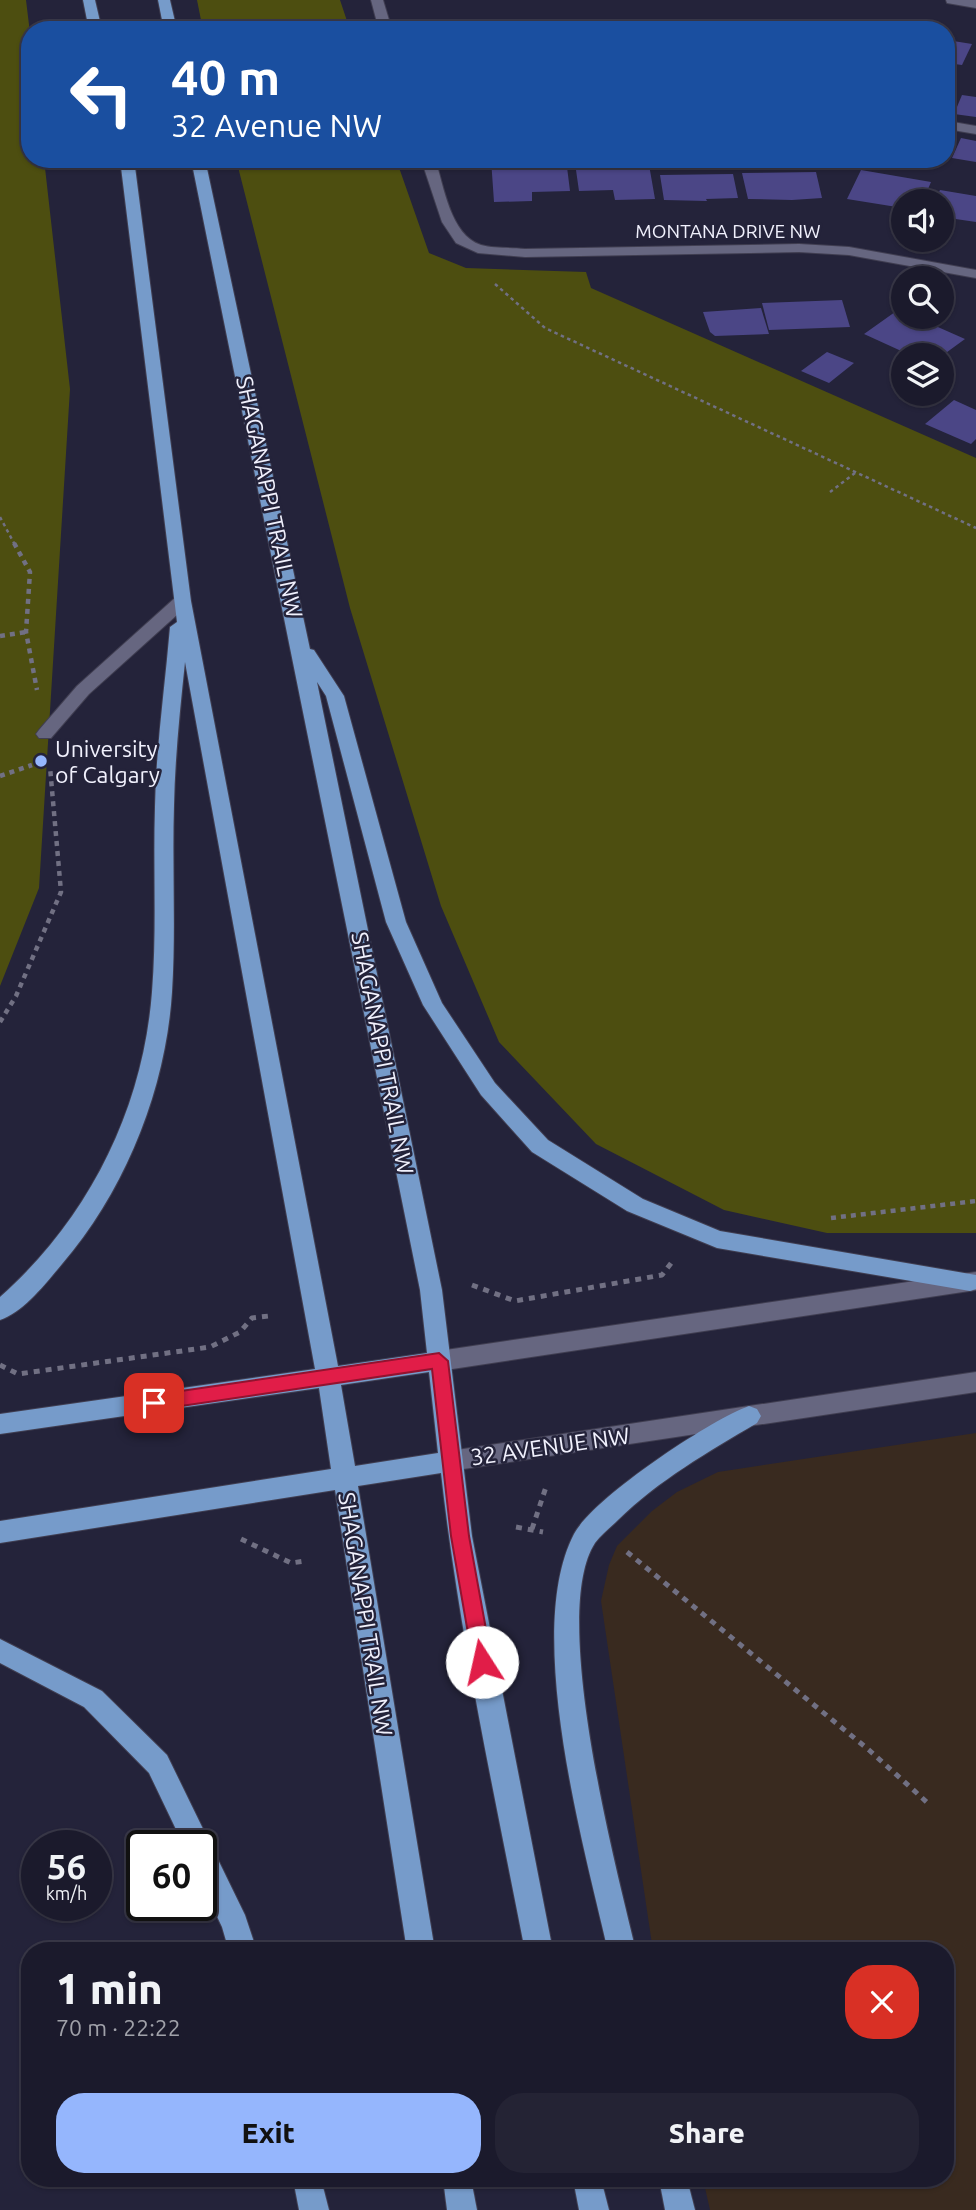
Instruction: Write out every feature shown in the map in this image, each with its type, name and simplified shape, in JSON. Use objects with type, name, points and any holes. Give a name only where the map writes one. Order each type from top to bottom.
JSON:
[{"type":"main road","points":[[89,0],[94,21]]},
{"type":"main road","points":[[164,0],[169,21]]},
{"type":"main road","name":"SHAGANAPPI TRAIL NW","points":[[128,168],[182,601],[328,1376],[420,1942]]},
{"type":"main road","name":"SHAGANAPPI TRAIL NW","points":[[200,168],[300,642],[431,1290],[450,1461],[496,1737],[537,1942]]},
{"type":"main road","points":[[0,1311],[50,1263],[94,1204],[121,1152],[151,1064],[162,995],[166,779],[182,601]]},
{"type":"main road","points":[[300,642],[335,696],[396,922],[433,1005],[488,1089],[540,1146],[635,1205],[716,1239],[973,1281]]},
{"type":"main road","points":[[0,1424],[439,1361]]},
{"type":"main road","points":[[620,1942],[580,1760],[570,1659],[569,1587],[584,1539],[629,1491],[676,1459],[749,1416]]},
{"type":"main road","name":"32 AVENUE NW","points":[[0,1532],[450,1461]]},
{"type":"main road","points":[[0,1650],[93,1699],[158,1764],[190,1830]]},
{"type":"main road","points":[[217,1887],[235,1924],[240,1942]]},
{"type":"main road","points":[[309,2187],[314,2210]]},
{"type":"main road","points":[[458,2187],[462,2210]]},
{"type":"main road","points":[[589,2187],[594,2210]]},
{"type":"main road","points":[[675,2187],[680,2210]]},
{"type":"street","points":[[377,0],[383,21]]},
{"type":"street","points":[[952,0],[976,4]]},
{"type":"street","points":[[955,126],[976,130]]},
{"type":"street","name":"MONTANA DRIVE NW","points":[[431,168],[449,222],[461,240],[478,248],[525,253],[799,248],[849,251],[976,274]]},
{"type":"street","points":[[44,733],[83,690],[182,601]]},
{"type":"street","points":[[439,1361],[973,1281]]},
{"type":"street","name":"32 AVENUE NW","points":[[450,1461],[976,1382]]},
{"type":"path","points":[[490,280],[545,328],[976,528]]},
{"type":"path","points":[[830,492],[855,473]]},
{"type":"path","points":[[0,517],[30,572],[26,632],[49,759],[61,892],[16,996],[0,1022]]},
{"type":"path","points":[[0,636],[26,632]]},
{"type":"path","points":[[0,776],[49,759]]},
{"type":"path","points":[[820,1219],[976,1201]]},
{"type":"path","points":[[471,1284],[515,1301],[662,1275],[680,1253]]},
{"type":"path","points":[[0,1365],[18,1374],[210,1347],[240,1332],[252,1318],[269,1316]]},
{"type":"path","points":[[532,1529],[547,1480]]},
{"type":"path","points":[[516,1527],[548,1533]]},
{"type":"path","points":[[241,1539],[291,1563],[305,1561]]},
{"type":"path","points":[[617,1546],[637,1558],[862,1744],[930,1805]]},
{"type":"shaded area","points":[[0,0],[26,0],[29,21],[21,21],[21,168],[45,168],[70,389],[39,888],[0,986]]},
{"type":"shaded area","points":[[197,0],[340,0],[347,21],[201,21]]},
{"type":"shaded area","points":[[238,168],[399,168],[429,253],[466,268],[586,272],[591,288],[976,458],[976,1233],[827,1233],[724,1210],[596,1144],[499,1042],[441,906],[350,608]]},
{"type":"shaded area","points":[[976,1433],[976,2210],[710,2210],[705,2187],[954,2187],[954,1942],[652,1942],[601,1601],[609,1565],[617,1546],[652,1511],[677,1492],[718,1472]]},
{"type":"building","points":[[955,41],[972,44],[962,65],[955,64]]},
{"type":"building","points":[[962,95],[976,97],[976,117],[955,114]]},
{"type":"building","points":[[961,138],[976,141],[976,162],[955,158]]},
{"type":"building","points":[[492,168],[567,168],[570,191],[532,192],[532,201],[494,202]]},
{"type":"building","points":[[650,168],[655,199],[615,200],[613,190],[579,191],[576,170]]},
{"type":"building","points":[[861,170],[931,182],[928,189],[891,189],[891,206],[847,199]]},
{"type":"building","points":[[816,172],[822,198],[792,200],[748,199],[742,173]]},
{"type":"building","points":[[733,174],[738,198],[706,199],[707,201],[664,200],[660,175]]},
{"type":"building","points":[[954,192],[976,196],[976,222],[954,219]]},
{"type":"building","points":[[842,300],[850,327],[769,330],[762,303]]},
{"type":"building","points":[[761,308],[769,334],[715,336],[710,332],[703,312]]},
{"type":"building","points":[[891,315],[891,329],[942,329],[965,339],[954,347],[954,343],[891,343],[891,346],[864,334]]},
{"type":"building","points":[[827,352],[854,363],[829,383],[801,371]]},
{"type":"building","points":[[954,400],[976,410],[976,439],[971,444],[925,424],[947,406],[954,406]]},
{"type":"place","name":"University of Calgary","points":[[41,761]]},
{"type":"route","points":[[154,1403],[439,1361],[460,1536],[482,1662]]}]
